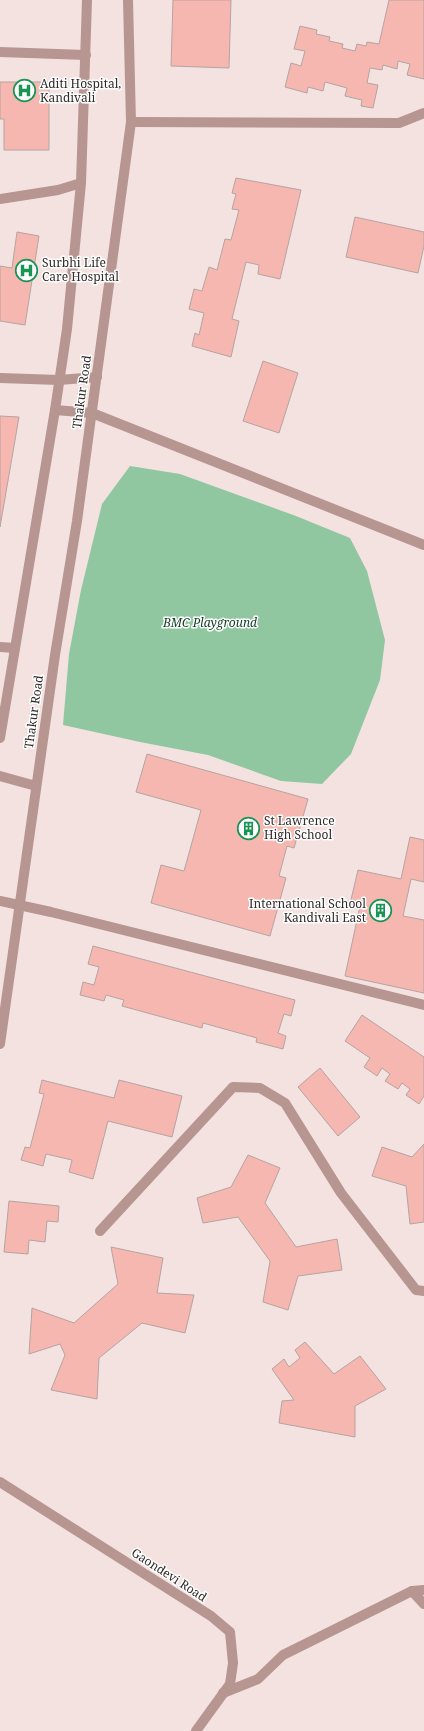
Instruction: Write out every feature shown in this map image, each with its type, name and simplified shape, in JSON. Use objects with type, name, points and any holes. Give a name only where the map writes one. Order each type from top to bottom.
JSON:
[{"type":"street","name":"Thakur Road","points":[[0,738],[55,410],[67,329],[81,183],[87,0]]},
{"type":"street","name":"Thakur Road","points":[[0,1044],[55,656],[77,521],[131,122],[128,0]]},
{"type":"street","points":[[0,52],[86,55]]},
{"type":"street","points":[[131,122],[399,123],[424,113]]},
{"type":"street","points":[[0,199],[58,190],[81,183]]},
{"type":"street","points":[[0,378],[59,380],[97,377]]},
{"type":"street","points":[[55,410],[92,414],[424,545]]},
{"type":"street","points":[[0,647],[15,648]]},
{"type":"street","points":[[0,776],[36,786]]},
{"type":"street","points":[[0,901],[424,1005]]},
{"type":"street","points":[[100,1230],[232,1087],[260,1088],[285,1103],[341,1193],[416,1290],[424,1291]]},
{"type":"street","name":"Gaondevi Road","points":[[0,1482],[210,1616],[230,1632],[233,1663],[230,1684],[196,1731]]},
{"type":"street","points":[[222,1694],[258,1679],[283,1655],[412,1591],[424,1590]]},
{"type":"street","points":[[412,1591],[424,1604]]},
{"type":"green space","name":"BMC Playground","points":[[130,466],[180,474],[296,516],[350,538],[367,571],[385,640],[380,680],[351,754],[322,784],[281,781],[208,755],[63,725],[69,654],[81,590],[102,504]]},
{"type":"building","points":[[173,0],[231,0],[229,68],[171,66]]},
{"type":"building","points":[[389,0],[424,0],[424,79],[407,75],[410,64],[398,61],[397,69],[383,65],[382,70],[370,68],[367,83],[378,85],[373,108],[361,106],[362,100],[345,96],[347,88],[325,82],[323,91],[308,87],[307,93],[285,87],[291,63],[301,66],[305,51],[294,49],[300,26],[317,30],[316,34],[330,37],[329,41],[343,44],[342,48],[355,51],[357,44],[366,46],[367,42],[379,44]]},
{"type":"building","points":[[0,82],[49,82],[49,150],[4,150],[4,119],[0,119]]},
{"type":"building","points":[[236,178],[301,190],[280,279],[258,274],[259,265],[246,262],[232,319],[239,321],[231,357],[192,346],[195,333],[199,335],[204,313],[189,309],[194,289],[202,291],[209,267],[217,270],[225,239],[231,240],[239,210],[232,209],[236,194],[232,193]]},
{"type":"building","points":[[355,217],[424,232],[424,246],[418,273],[346,257]]},
{"type":"building","points":[[17,232],[39,236],[25,325],[0,321],[0,266],[12,268]]},
{"type":"building","points":[[263,361],[298,373],[279,433],[243,421]]},
{"type":"building","points":[[0,416],[19,417],[0,527]]},
{"type":"building","name":"St Lawrence High School","points":[[147,754],[308,799],[294,848],[287,846],[279,876],[286,878],[270,936],[151,903],[161,865],[184,871],[201,810],[136,792]]},
{"type":"building","name":"International School Kandivali East","points":[[410,837],[424,840],[424,882],[411,879],[403,916],[424,920],[424,993],[345,976],[360,906],[350,904],[358,870],[401,879]]},
{"type":"building","points":[[93,946],[295,1000],[291,1016],[284,1014],[278,1033],[286,1036],[283,1049],[256,1042],[257,1038],[203,1023],[202,1028],[122,1006],[124,1000],[106,995],[104,1001],[80,995],[83,982],[94,985],[99,967],[88,964]]},
{"type":"building","points":[[362,1015],[424,1057],[424,1096],[419,1104],[406,1095],[410,1089],[402,1083],[398,1089],[385,1081],[390,1074],[382,1068],[377,1076],[364,1067],[370,1058],[345,1041]]},
{"type":"building","points":[[320,1068],[360,1117],[338,1136],[298,1087]]},
{"type":"building","points":[[42,1080],[114,1098],[119,1080],[182,1096],[172,1137],[108,1121],[93,1179],[69,1172],[72,1160],[46,1154],[43,1166],[21,1160],[25,1147],[30,1148],[44,1094],[39,1093]]},
{"type":"building","points":[[424,1144],[424,1222],[410,1224],[406,1186],[372,1176],[382,1147],[412,1157]]},
{"type":"building","points":[[248,1155],[280,1168],[265,1203],[296,1247],[337,1239],[342,1270],[298,1276],[288,1310],[263,1302],[270,1261],[238,1217],[203,1223],[197,1198],[231,1187]]},
{"type":"building","points":[[9,1201],[59,1206],[58,1222],[47,1221],[45,1242],[29,1240],[28,1254],[4,1252]]},
{"type":"building","points":[[111,1247],[163,1258],[157,1293],[194,1295],[185,1333],[142,1323],[99,1358],[97,1399],[51,1390],[65,1355],[60,1344],[29,1354],[32,1308],[74,1323],[118,1284]]},
{"type":"building","points":[[305,1342],[334,1374],[360,1356],[386,1389],[355,1406],[355,1437],[279,1423],[282,1401],[294,1400],[272,1369],[284,1359],[289,1367],[300,1358],[295,1350]]},
{"type":"place","name":"Aditi Hospital, Kandivali","points":[[24,91]]},
{"type":"place","name":"Surbhi Life Care Hospital","points":[[26,270]]},
{"type":"place","name":"St Lawrence High School","points":[[248,828]]},
{"type":"place","name":"International School Kandivali East","points":[[381,911]]}]
